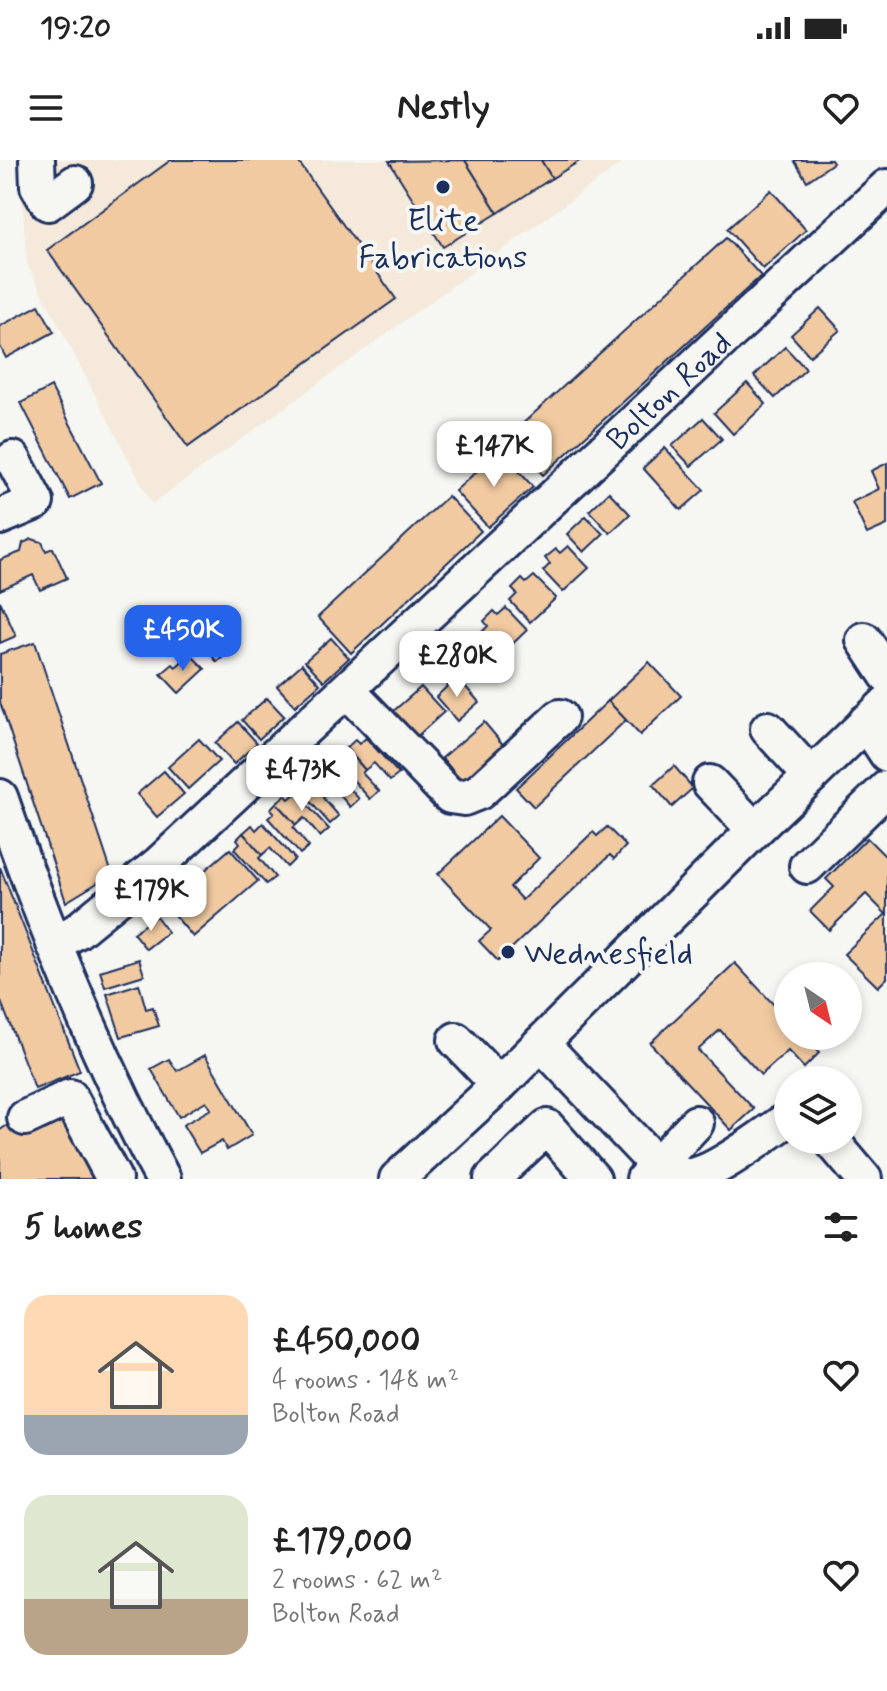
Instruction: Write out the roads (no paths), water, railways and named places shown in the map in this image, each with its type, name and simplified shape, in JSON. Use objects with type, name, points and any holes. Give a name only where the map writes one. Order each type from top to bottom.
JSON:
[{"type":"street","points":[[37,160],[38,186],[48,203],[75,183]]},
{"type":"street","name":"Bolton Road","points":[[54,944],[77,931],[159,864],[887,187]]},
{"type":"street","points":[[0,517],[42,513],[13,459]]},
{"type":"street","points":[[864,640],[887,675]]},
{"type":"street","points":[[347,690],[450,796],[464,798],[479,792],[560,717]]},
{"type":"street","points":[[877,712],[887,754]]},
{"type":"street","points":[[397,1179],[499,1085],[877,712]]},
{"type":"street","points":[[768,729],[811,776]]},
{"type":"street","points":[[710,783],[755,830]]},
{"type":"street","points":[[807,866],[887,788]]},
{"type":"street","points":[[0,797],[54,944],[133,1123],[163,1179]]},
{"type":"street","points":[[456,1040],[499,1085]]},
{"type":"street","points":[[541,1043],[671,1175]]},
{"type":"street","points":[[25,1118],[70,1097],[114,1179]]},
{"type":"street","points":[[671,1175],[696,1123]]},
{"type":"street","points":[[492,1179],[547,1127],[593,1179]]},
{"type":"street","points":[[671,1175],[713,1167],[774,1128]]},
{"type":"street","points":[[843,1154],[864,1179]]},
{"type":"place","name":"Elite Fabrications","points":[[443,187]]},
{"type":"place","name":"Wednesfield","points":[[508,952]]}]
